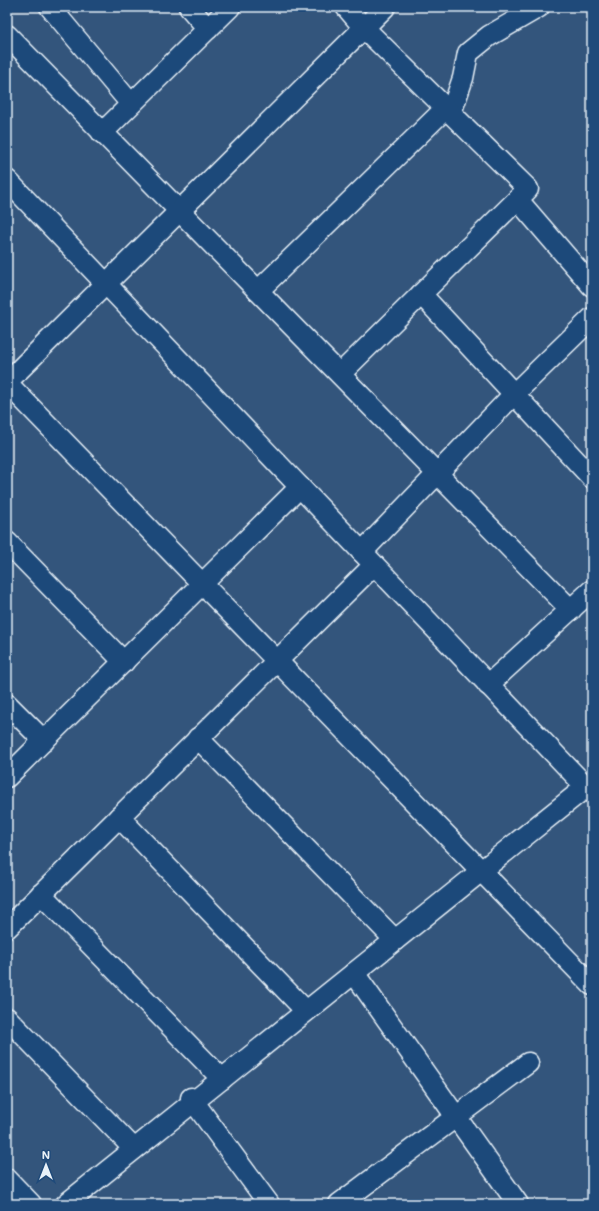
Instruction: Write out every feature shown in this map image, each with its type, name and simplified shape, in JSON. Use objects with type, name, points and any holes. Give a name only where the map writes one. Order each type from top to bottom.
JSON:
[{"type":"street","points":[[50,7],[131,104]]},
{"type":"street","points":[[189,7],[208,29]]},
{"type":"street","points":[[102,132],[230,7]]},
{"type":"street","points":[[340,374],[528,189],[364,28],[346,7]]},
{"type":"street","points":[[385,7],[7,382],[592,985]]},
{"type":"street","points":[[258,291],[449,111],[463,78],[468,53],[489,36],[539,7]]},
{"type":"street","points":[[7,35],[571,610]]},
{"type":"street","points":[[7,180],[589,790],[481,871],[222,1079],[192,1100],[66,1204]]},
{"type":"street","points":[[518,200],[592,286]]},
{"type":"street","points":[[421,294],[592,478]]},
{"type":"street","points":[[7,928],[277,660],[368,558],[438,474],[514,394],[592,318]]},
{"type":"street","points":[[7,777],[300,487]]},
{"type":"street","points":[[7,542],[124,662]]},
{"type":"street","points":[[488,685],[592,590]]},
{"type":"street","points":[[7,704],[44,741]]},
{"type":"street","points":[[198,738],[395,940]]},
{"type":"street","points":[[119,817],[306,1011]]},
{"type":"street","points":[[41,894],[222,1079]]},
{"type":"street","points":[[354,973],[518,1204]]},
{"type":"street","points":[[7,1018],[134,1149]]},
{"type":"street","points":[[340,1204],[528,1063]]},
{"type":"street","points":[[192,1100],[269,1204]]},
{"type":"street","points":[[7,1179],[31,1204]]}]
